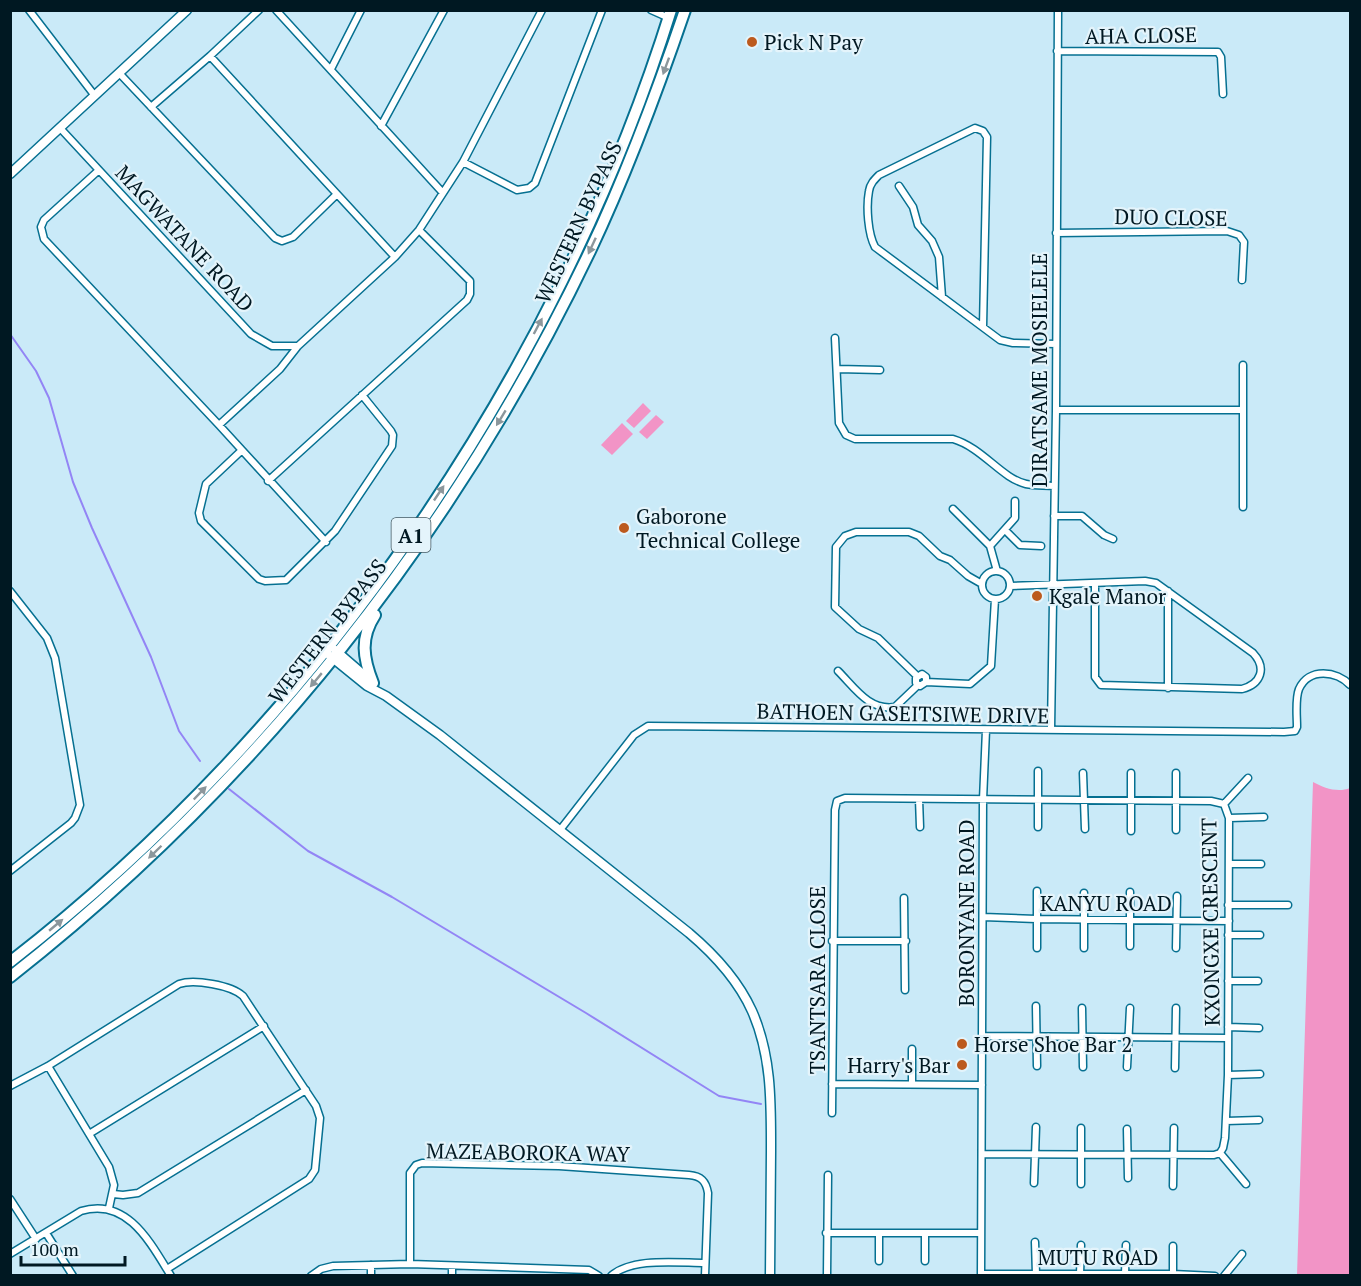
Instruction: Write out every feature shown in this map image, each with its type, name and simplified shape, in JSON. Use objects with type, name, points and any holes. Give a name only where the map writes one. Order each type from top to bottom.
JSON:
[{"type":"highway","name":"WESTERN BYPASS","points":[[10,977],[86,916],[205,804],[268,736],[332,652],[404,566],[464,478],[504,412],[589,252],[655,98],[685,10]]},
{"type":"highway","name":"WESTERN BYPASS","points":[[10,962],[86,900],[198,795],[332,652],[493,410],[522,357],[579,247],[598,204],[644,93],[670,14]]},
{"type":"highway","points":[[373,683],[364,654],[366,633],[370,622],[404,566]]},
{"type":"street","points":[[29,10],[95,96]]},
{"type":"street","points":[[10,174],[187,10]]},
{"type":"street","points":[[151,107],[259,10]]},
{"type":"street","points":[[276,10],[443,193]]},
{"type":"street","points":[[331,69],[361,10]]},
{"type":"street","points":[[381,126],[444,10]]},
{"type":"street","points":[[219,424],[280,369],[298,346],[395,257],[418,230],[463,162],[542,10]]},
{"type":"street","points":[[463,162],[517,190],[529,188],[535,183],[602,10]]},
{"type":"street","points":[[651,10],[670,14]]},
{"type":"street","name":"DIRATSAME MOSIELELE","points":[[1051,730],[1056,410],[1058,10]]},
{"type":"street","name":"AHA CLOSE","points":[[1057,51],[1218,52],[1221,57],[1223,94]]},
{"type":"street","points":[[210,56],[395,257]]},
{"type":"street","points":[[120,74],[275,238],[282,241],[293,237],[337,194]]},
{"type":"street","name":"MAGWATANE ROAD","points":[[60,128],[251,334],[272,346],[298,346]]},
{"type":"street","points":[[983,327],[987,137],[983,130],[975,128],[879,175],[872,182],[868,190],[869,236],[874,248],[1000,340],[1013,343],[1056,344]]},
{"type":"street","points":[[99,170],[44,220],[41,227],[42,234],[326,542]]},
{"type":"street","points":[[899,186],[913,207],[918,225],[932,241],[939,258],[942,297]]},
{"type":"street","points":[[268,481],[471,294],[470,280],[418,230]]},
{"type":"street","name":"DUO CLOSE","points":[[1056,233],[1227,231],[1239,235],[1244,242],[1242,280]]},
{"type":"street","points":[[836,338],[838,423],[846,435],[855,439],[953,439],[977,450],[1017,481],[1054,486]]},
{"type":"street","points":[[1243,365],[1243,507]]},
{"type":"street","points":[[837,369],[880,370]]},
{"type":"street","points":[[241,451],[206,483],[199,513],[201,521],[259,579],[286,580],[326,542],[392,446],[391,431],[362,395]]},
{"type":"street","points":[[1056,410],[1243,410]]},
{"type":"street","points":[[990,546],[1015,518],[1015,501]]},
{"type":"street","points":[[917,676],[878,638],[862,632],[835,607],[836,547],[845,536],[856,532],[914,534],[940,556],[950,560],[968,576],[982,584],[985,594],[995,599],[1005,596],[1010,586],[1006,576],[997,571],[990,546],[953,509]]},
{"type":"street","points":[[1054,516],[1082,516],[1104,535],[1113,539]]},
{"type":"street","points":[[1005,530],[1020,545],[1041,546]]},
{"type":"street","points":[[982,584],[987,575],[997,571]]},
{"type":"street","points":[[1010,586],[1145,581],[1156,583],[1253,653],[1259,659],[1262,667],[1258,681],[1242,689],[1101,685],[1095,677],[1095,583]]},
{"type":"street","points":[[10,591],[47,638],[55,658],[80,805],[75,818],[10,871]]},
{"type":"street","points":[[1168,591],[1168,688]]},
{"type":"street","points":[[838,671],[871,704],[878,707],[895,707],[918,685],[923,686],[926,682],[970,684],[991,666],[995,599]]},
{"type":"street","points":[[332,652],[373,683],[386,696]]},
{"type":"street","points":[[332,652],[367,686],[386,696],[440,735],[702,944],[726,970],[752,1011],[762,1039],[770,1091],[770,1275]]},
{"type":"street","name":"BATHOEN GASEITSIWE DRIVE","points":[[560,830],[634,735],[648,726],[1270,733],[1295,731],[1299,689],[1309,679],[1320,673],[1332,673],[1342,677],[1350,685]]},
{"type":"street","points":[[917,676],[924,675],[926,682]]},
{"type":"street","points":[[917,676],[915,680],[918,685]]},
{"type":"street","name":"BORONYANE ROAD","points":[[981,1275],[983,800],[986,730]]},
{"type":"street","points":[[1038,771],[1038,827]]},
{"type":"street","points":[[1083,773],[1084,829]]},
{"type":"street","points":[[1131,773],[1131,831]]},
{"type":"street","points":[[1176,773],[1176,830]]},
{"type":"street","points":[[1224,804],[1248,778]]},
{"type":"street","name":"KXONGXE CRESCENT","points":[[837,801],[845,798],[1211,801],[1224,804],[1229,818],[1230,864],[1228,1075],[1226,1121],[1223,1148],[1220,1153]]},
{"type":"street","points":[[919,799],[920,827]]},
{"type":"street","name":"TSANTSARA CLOSE","points":[[837,801],[834,810],[832,1084],[982,1085]]},
{"type":"street","points":[[1229,818],[1264,817]]},
{"type":"street","points":[[1230,864],[1261,864]]},
{"type":"street","points":[[1037,891],[1037,948]]},
{"type":"street","points":[[1130,892],[1130,946]]},
{"type":"street","points":[[1084,893],[1084,948]]},
{"type":"street","points":[[1176,948],[1177,896]]},
{"type":"street","points":[[904,898],[905,990]]},
{"type":"street","points":[[1228,905],[1288,905]]},
{"type":"street","name":"KANYU ROAD","points":[[983,917],[1229,921]]},
{"type":"street","points":[[1228,935],[1260,935]]},
{"type":"street","points":[[832,941],[906,941]]},
{"type":"street","points":[[10,1086],[48,1066],[179,984],[192,981],[238,992],[264,1026],[316,1106],[320,1118],[313,1174],[167,1269]]},
{"type":"street","points":[[1228,981],[1258,981]]},
{"type":"street","points":[[1035,1006],[1037,1066]]},
{"type":"street","points":[[1082,1008],[1083,1067]]},
{"type":"street","points":[[1127,1067],[1130,1008]]},
{"type":"street","points":[[1175,1068],[1176,1008]]},
{"type":"street","points":[[89,1134],[264,1026]]},
{"type":"street","points":[[1228,1027],[1259,1028]]},
{"type":"street","points":[[982,1036],[1228,1038]]},
{"type":"street","points":[[912,1049],[912,1084]]},
{"type":"street","points":[[48,1066],[109,1167],[114,1185],[109,1208]]},
{"type":"street","points":[[1228,1075],[1260,1074]]},
{"type":"street","points":[[832,1084],[832,1113]]},
{"type":"street","points":[[113,1194],[123,1196],[138,1193],[306,1090]]},
{"type":"street","points":[[1226,1121],[1259,1120]]},
{"type":"street","points":[[1034,1183],[1036,1127]]},
{"type":"street","points":[[1081,1128],[1081,1184]]},
{"type":"street","points":[[1127,1128],[1128,1178]]},
{"type":"street","points":[[1173,1186],[1174,1128]]},
{"type":"street","points":[[983,1154],[1214,1155],[1220,1153],[1246,1184]]},
{"type":"street","name":"MAZEABOROKA WAY","points":[[410,1264],[410,1173],[413,1168],[422,1163],[559,1166],[697,1176],[706,1185],[708,1193],[705,1263]]},
{"type":"street","points":[[827,1275],[828,1175]]},
{"type":"street","points":[[10,1199],[36,1239]]},
{"type":"street","points":[[10,1254],[81,1212],[109,1208],[137,1225],[171,1275]]},
{"type":"street","points":[[46,1233],[73,1275]]},
{"type":"street","points":[[826,1233],[981,1233]]},
{"type":"street","points":[[879,1234],[879,1261]]},
{"type":"street","points":[[925,1234],[925,1261]]},
{"type":"street","points":[[1035,1242],[1036,1274]]},
{"type":"street","points":[[1080,1274],[1081,1245]]},
{"type":"street","points":[[1125,1274],[1126,1245]]},
{"type":"street","points":[[1173,1246],[1173,1274]]},
{"type":"street","points":[[1224,1275],[1242,1254]]},
{"type":"street","points":[[611,1275],[624,1266],[636,1264],[705,1263],[705,1275]]},
{"type":"street","points":[[311,1275],[333,1266],[410,1264],[589,1270],[599,1275]]},
{"type":"street","points":[[371,1265],[371,1275]]},
{"type":"street","points":[[452,1266],[452,1275]]},
{"type":"street","points":[[530,1267],[530,1275]]},
{"type":"street","name":"MUTU ROAD","points":[[981,1275],[1215,1275]]},
{"type":"shaded area","points":[[643,403],[651,411],[634,428],[626,421]]},
{"type":"shaded area","points":[[656,415],[664,422],[647,439],[639,432]]},
{"type":"shaded area","points":[[622,423],[633,434],[612,455],[601,445]]},
{"type":"shaded area","points":[[1313,782],[1331,789],[1350,788],[1350,1275],[1297,1275]]},
{"type":"waterway","points":[[10,334],[36,371],[49,398],[73,482],[92,528],[151,657],[179,731],[200,761]]},
{"type":"waterway","points":[[229,789],[308,851],[392,897],[719,1096],[761,1104]]},
{"type":"place","name":"Pick N Pay","points":[[752,42]]},
{"type":"place","name":"Gaborone Technical College","points":[[624,528]]},
{"type":"place","name":"Kgale Manor","points":[[1037,596]]},
{"type":"place","name":"Horse Shoe Bar 2","points":[[962,1044]]},
{"type":"place","name":"Harry's Bar","points":[[962,1065]]}]
